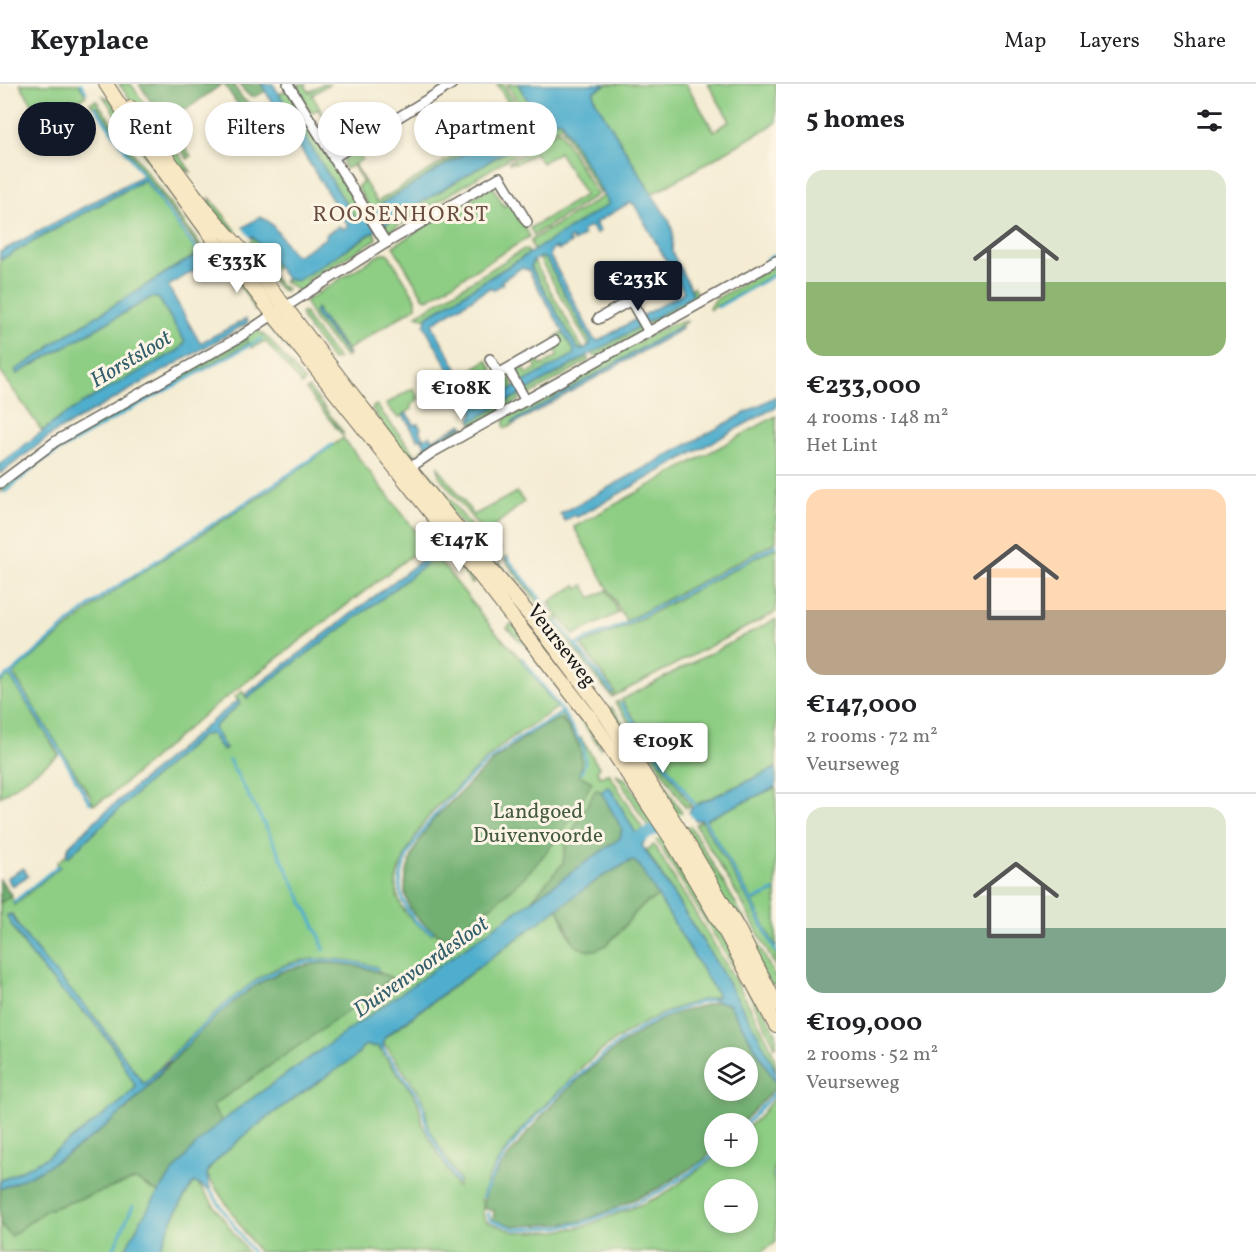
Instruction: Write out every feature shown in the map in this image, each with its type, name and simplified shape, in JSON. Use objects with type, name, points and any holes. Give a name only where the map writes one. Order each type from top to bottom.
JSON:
[{"type":"main road","name":"Veurseweg","points":[[106,84],[175,187],[224,244],[240,247],[405,471]]},
{"type":"main road","name":"Veurseweg","points":[[114,84],[184,180],[224,244],[273,314],[539,626],[601,708],[665,818],[738,929],[776,1004]]},
{"type":"main road","name":"Veurseweg","points":[[675,834],[776,1026]]},
{"type":"street","points":[[288,84],[386,243]]},
{"type":"street","points":[[333,158],[452,84]]},
{"type":"street","points":[[0,483],[56,441],[238,338],[386,243],[500,177],[527,222]]},
{"type":"street","points":[[405,471],[433,452],[647,329],[776,261]]},
{"type":"street","points":[[598,319],[664,281]]},
{"type":"street","points":[[631,301],[647,329]]},
{"type":"street","points":[[483,383],[555,341]]},
{"type":"street","points":[[490,359],[499,374]]},
{"type":"street","points":[[508,369],[525,399]]},
{"type":"green space","points":[[20,84],[79,84],[86,96],[76,102],[31,102]]},
{"type":"green space","points":[[119,84],[131,84],[143,102],[132,102]]},
{"type":"green space","points":[[139,84],[222,84],[193,105],[193,102],[151,102]]},
{"type":"green space","points":[[224,84],[233,84],[248,102],[236,102]]},
{"type":"green space","points":[[239,84],[261,84],[265,91],[253,97]]},
{"type":"green space","points":[[299,84],[306,84],[309,92],[322,84],[329,84],[312,95],[318,109],[311,113],[299,90]]},
{"type":"green space","points":[[497,84],[503,84],[514,102],[508,102]]},
{"type":"green space","points":[[507,84],[518,84],[529,102],[518,102]]},
{"type":"green space","points":[[607,84],[686,84],[714,131],[730,121],[708,84],[776,84],[776,123],[651,193],[594,98],[594,91]]},
{"type":"green space","points":[[284,91],[289,92],[295,102],[284,102],[279,94]]},
{"type":"green space","points":[[103,96],[113,102],[108,103]]},
{"type":"green space","points":[[96,100],[108,117],[108,122],[96,106],[96,102],[92,102]]},
{"type":"green space","points":[[306,120],[318,140],[318,156],[328,156],[364,215],[359,218],[354,217],[306,138]]},
{"type":"green space","points":[[557,121],[561,121],[563,125],[557,129]]},
{"type":"green space","points":[[565,128],[603,192],[600,194],[562,129]]},
{"type":"green space","points":[[559,130],[597,195],[534,235],[530,228],[585,195],[559,152],[557,153],[557,131]]},
{"type":"green space","points":[[132,156],[135,156],[206,253],[204,254]]},
{"type":"green space","points":[[145,156],[152,156],[256,302],[255,311],[248,297]]},
{"type":"green space","points":[[172,156],[180,156],[191,172],[182,170]]},
{"type":"green space","points":[[345,156],[360,156],[362,159],[354,165],[377,202],[453,156],[460,156],[371,210],[357,187],[363,182],[353,165],[345,169],[343,165]]},
{"type":"green space","points":[[498,156],[512,156],[385,234],[381,227]]},
{"type":"green space","points":[[518,156],[530,156],[515,164],[509,162]]},
{"type":"green space","points":[[537,156],[553,156],[542,163]]},
{"type":"green space","points":[[144,180],[199,254],[52,344],[48,350],[17,374],[152,297],[159,298],[185,342],[179,350],[92,399],[42,431],[0,371],[0,260]]},
{"type":"green space","points":[[492,186],[504,206],[512,202],[529,237],[428,299],[424,298],[393,246]]},
{"type":"green space","points":[[605,195],[610,204],[534,251],[531,240]]},
{"type":"green space","points":[[210,198],[279,284],[287,289],[285,291],[279,288],[209,206]]},
{"type":"green space","points":[[374,232],[377,239],[307,281],[311,286],[300,292],[284,281],[286,278],[297,281]]},
{"type":"green space","points":[[253,237],[277,267],[273,269],[249,239]]},
{"type":"green space","points":[[524,249],[529,253],[428,316],[427,319],[417,315]]},
{"type":"green space","points":[[382,253],[388,253],[416,299],[416,307],[347,350],[318,313],[318,309],[316,316],[348,355],[346,358],[314,320],[305,301]]},
{"type":"green space","points":[[539,258],[546,259],[591,342],[589,346]]},
{"type":"green space","points":[[534,261],[583,349],[578,349],[531,267]]},
{"type":"green space","points":[[776,265],[776,273],[710,310],[709,308],[716,299]]},
{"type":"green space","points":[[693,287],[698,296],[697,300],[650,325],[648,322],[693,294],[691,289]]},
{"type":"green space","points":[[305,312],[308,320],[338,359],[332,360],[304,322],[301,313]]},
{"type":"green space","points":[[688,321],[513,422],[514,424],[505,429],[504,423],[507,417],[543,395],[548,396],[582,377],[586,371],[671,324]]},
{"type":"green space","points":[[266,326],[277,327],[314,372],[312,378]]},
{"type":"green space","points":[[641,326],[642,331],[594,356],[593,353]]},
{"type":"green space","points":[[257,330],[270,340],[305,382],[302,385],[265,341],[252,348],[245,338]]},
{"type":"green space","points":[[564,332],[574,351],[573,355],[522,384],[517,376],[518,370],[523,367],[527,374],[537,368],[533,361],[537,359],[541,366],[558,356],[555,349],[559,346],[554,338]]},
{"type":"green space","points":[[245,338],[249,344],[41,460],[0,493],[0,488],[58,444]]},
{"type":"green space","points":[[587,357],[588,361],[529,395],[526,391]]},
{"type":"green space","points":[[487,360],[493,371],[479,381],[483,387],[489,387],[493,393],[503,387],[499,380],[507,377],[515,388],[480,406],[461,376]]},
{"type":"green space","points":[[309,388],[343,432],[343,436],[306,390]]},
{"type":"green space","points":[[413,388],[419,398],[411,405],[412,409],[398,418],[386,404]]},
{"type":"green space","points":[[519,395],[520,400],[475,425],[471,422]]},
{"type":"green space","points":[[376,405],[416,455],[405,454],[389,437],[372,408]]},
{"type":"green space","points":[[776,416],[776,542],[626,621],[574,527]]},
{"type":"green space","points":[[463,426],[465,429],[425,452],[420,451]]},
{"type":"green space","points":[[343,438],[426,544],[201,717],[112,794],[93,804],[15,677],[16,671],[127,582],[275,487]]},
{"type":"green space","points":[[438,467],[474,515],[517,492],[524,502],[487,532],[501,549],[499,551],[439,476]]},
{"type":"green space","points":[[428,471],[493,554],[487,555],[425,480]]},
{"type":"green space","points":[[446,542],[458,554],[474,583],[472,584],[442,543]]},
{"type":"green space","points":[[776,547],[776,612],[612,697],[551,621],[558,616],[549,602],[576,585],[578,589],[584,585],[591,598],[607,590],[619,613],[574,635],[559,617],[556,622],[612,694],[615,692],[581,645],[629,625]]},
{"type":"green space","name":"Landgoed Duivenvoorde","points":[[436,556],[492,628],[520,658],[557,708],[498,749],[425,821],[409,848],[397,878],[399,901],[407,914],[419,926],[432,934],[434,931],[419,920],[410,909],[405,893],[406,877],[413,853],[433,820],[495,759],[560,713],[585,751],[580,737],[599,767],[597,771],[601,777],[609,773],[643,829],[636,833],[608,787],[639,845],[226,1134],[165,1204],[147,1252],[0,1252],[0,1185],[45,1163],[146,1086],[216,1017],[260,983],[278,973],[320,963],[342,963],[379,971],[377,967],[342,959],[305,960],[282,966],[252,983],[224,1005],[143,1083],[93,1016],[42,958],[22,932],[12,914],[7,916],[39,965],[105,1036],[136,1087],[122,1101],[44,1159],[0,1181],[0,903],[11,895],[14,905],[60,867],[57,863],[66,855],[68,857],[203,735],[211,734],[223,751],[226,749],[214,729],[240,704],[235,697],[242,691],[247,698]]},
{"type":"green space","points":[[507,556],[506,559],[549,613],[553,612],[547,616],[504,559]]},
{"type":"green space","points":[[499,562],[541,617],[538,619],[497,569]]},
{"type":"green space","points":[[776,619],[776,768],[695,805],[621,700]]},
{"type":"green space","points":[[511,624],[519,631],[600,742],[601,749],[531,652],[507,628]]},
{"type":"green space","points":[[538,631],[593,708],[588,706],[534,637]]},
{"type":"green space","points":[[7,677],[11,678],[59,755],[0,797],[0,684]]},
{"type":"green space","points":[[618,701],[691,805],[686,808],[615,703]]},
{"type":"green space","points":[[611,707],[634,737],[631,745],[610,711]]},
{"type":"green space","name":"Landgoed Duivenvoorde","points":[[559,719],[571,733],[581,752],[579,775],[592,782],[560,834],[521,880],[490,907],[444,938],[416,917],[406,897],[407,873],[415,849],[434,819],[483,771],[520,741]]},
{"type":"green space","points":[[642,749],[712,862],[761,950],[776,979],[776,985],[770,984],[633,750]]},
{"type":"green space","points":[[616,774],[627,780],[732,951],[776,1033],[776,1048],[745,985]]},
{"type":"green space","points":[[776,787],[776,891],[752,900],[707,823],[707,819]]},
{"type":"green space","points":[[596,789],[601,792],[622,829],[620,838],[529,903],[563,863],[566,843]]},
{"type":"green space","points":[[702,821],[749,901],[776,954],[776,968],[743,904],[695,824]]},
{"type":"green space","points":[[654,845],[766,1036],[772,1050],[776,1072],[730,987],[646,850]]},
{"type":"green space","points":[[633,860],[639,865],[658,896],[640,908],[610,942],[593,950],[584,950],[574,944],[558,908],[600,878]]},
{"type":"green space","points":[[0,879],[11,895],[0,903]]},
{"type":"green space","points":[[776,891],[776,948],[753,902]]},
{"type":"green space","points":[[658,896],[719,996],[663,1013],[628,1032],[582,1067],[502,1154],[485,1187],[481,1201],[483,1202],[483,1214],[487,1222],[515,1232],[557,1231],[585,1226],[663,1195],[704,1166],[758,1167],[758,1118],[776,1095],[776,1157],[773,1176],[776,1188],[776,1242],[761,1252],[258,1252],[207,1175],[220,1156],[277,1111],[357,1056],[362,1047],[377,1046],[418,1102],[423,1126],[457,1187],[460,1181],[428,1127],[425,1104],[421,1095],[383,1042],[386,1037],[558,908],[569,936],[588,951],[612,940],[645,904]]},
{"type":"green space","points":[[320,963],[357,966],[392,978],[212,1106],[222,1122],[188,1155],[158,1193],[134,1180],[45,1211],[11,1236],[0,1224],[0,1189],[126,1110],[203,1029],[249,990],[284,971]]},
{"type":"green space","points":[[717,1002],[729,1004],[755,1047],[704,1047],[704,1101],[758,1101],[758,1053],[776,1083],[776,1087],[751,1113],[704,1113],[704,1159],[659,1188],[583,1221],[516,1226],[493,1220],[494,1211],[483,1208],[489,1185],[543,1114],[578,1080],[616,1049],[657,1022],[686,1010]]},
{"type":"green space","points":[[195,1181],[247,1252],[159,1252],[174,1215]]},
{"type":"water","points":[[261,84],[273,84],[284,102],[272,102]]},
{"type":"water","points":[[518,84],[607,84],[594,91],[594,98],[670,222],[673,233],[672,252],[693,294],[688,299],[471,422],[473,412],[424,325],[428,316],[609,204],[561,121],[558,120],[557,102],[529,102]],"holes":[[[629,203],[634,204],[684,292],[598,341],[594,339],[550,256],[551,250],[556,247],[559,250],[571,243],[568,240],[571,238],[574,242],[584,235],[582,231],[591,226],[596,234],[600,231],[595,223]],[[540,257],[546,259],[591,342],[586,348],[578,349],[531,267],[532,262]],[[521,268],[528,270],[574,351],[573,355],[480,406],[433,323],[491,287],[493,290],[503,284],[501,281]]]},
{"type":"water","points":[[306,138],[354,217],[358,218],[460,156],[498,156],[297,281],[286,278],[252,236],[168,286],[200,343],[246,319],[248,323],[54,433],[0,474],[0,464],[61,417],[179,350],[185,342],[159,299],[152,297],[17,374],[15,370],[48,350],[52,344],[175,267],[199,254],[204,254],[259,217],[269,222],[290,250],[298,255],[326,238],[326,234],[340,226],[343,229],[348,226],[305,156]]},
{"type":"water","points":[[141,176],[146,177],[0,260],[0,252]]},
{"type":"water","points":[[316,308],[348,355],[316,316],[314,312]]},
{"type":"water","points":[[680,326],[682,329],[514,424],[512,422]]},
{"type":"water","points":[[776,396],[776,407],[577,517],[574,515],[565,521],[560,514]]},
{"type":"water","points":[[406,413],[415,425],[418,424],[424,439],[430,435],[433,440],[462,424],[463,426],[426,447],[422,438],[418,439],[410,428],[403,416]]},
{"type":"water","points":[[430,554],[434,558],[247,698],[245,695]]},
{"type":"water","points":[[238,700],[240,704],[214,729],[226,749],[223,751],[211,734],[203,735],[68,857],[66,855],[69,846],[99,817]]},
{"type":"water","points":[[776,768],[776,787],[707,819],[694,820],[646,840],[642,845],[714,959],[759,1036],[776,1072],[776,1083],[758,1053],[758,1047],[755,1047],[729,1004],[710,1000],[718,996],[639,865],[632,860],[600,878],[558,908],[386,1036],[383,1042],[385,1052],[377,1046],[362,1047],[357,1056],[243,1137],[208,1169],[211,1192],[194,1182],[174,1216],[159,1252],[124,1252],[161,1189],[183,1160],[211,1130],[237,1109],[620,838],[622,829],[601,792],[608,786],[638,837],[643,837],[689,812],[692,807]]},
{"type":"water","points":[[23,868],[28,876],[12,886],[7,878]]},
{"type":"water","points":[[11,914],[39,954],[100,1023],[143,1083],[172,1058],[136,1099],[95,1135],[49,1165],[0,1189],[0,1181],[44,1159],[122,1101],[136,1087],[112,1045],[32,956],[9,921],[7,915]]},
{"type":"pier","points":[[242,227],[252,240],[211,262],[204,253]]},
{"type":"pier","points":[[687,810],[696,823],[648,843],[642,834]]},
{"type":"waterway","points":[[81,84],[86,92]]},
{"type":"waterway","points":[[96,108],[202,257]]},
{"type":"waterway","points":[[766,260],[776,254]]},
{"type":"waterway","points":[[718,307],[776,274]]},
{"type":"waterway","points":[[5,492],[42,461],[122,414],[261,339]]},
{"type":"waterway","points":[[90,803],[12,677],[13,672],[104,595],[332,445]]},
{"type":"waterway","points":[[577,645],[627,623],[776,545]]},
{"type":"waterway","points":[[507,558],[550,611]]},
{"type":"waterway","points":[[557,621],[612,692]]},
{"type":"waterway","points":[[522,658],[563,713],[583,746],[585,763],[581,773]]},
{"type":"waterway","points":[[0,681],[13,672]]},
{"type":"waterway","points":[[621,704],[697,808]]},
{"type":"waterway","points":[[432,932],[416,922],[407,910],[401,895],[400,885],[404,866],[413,846],[444,804],[481,767],[521,737],[563,713]]},
{"type":"waterway","points":[[229,760],[268,831],[320,937],[324,950]]},
{"type":"waterway","points":[[702,816],[751,901],[776,952]]},
{"type":"waterway","name":"Duivenvoordesloot","points":[[627,845],[670,822]]},
{"type":"waterway","points":[[14,902],[58,866]]},
{"type":"waterway","points":[[751,901],[774,891]]},
{"type":"waterway","points":[[171,1059],[237,997],[266,976],[281,969],[317,961],[341,961],[377,969]]},
{"type":"waterway","points":[[483,1197],[497,1168],[526,1128],[548,1104],[593,1063],[649,1024],[689,1006],[711,1000]]},
{"type":"waterway","points":[[383,1049],[418,1096],[427,1128],[457,1182]]},
{"type":"waterway","points":[[756,1113],[776,1091]]},
{"type":"waterway","points":[[488,1213],[490,1220],[516,1229],[583,1223],[624,1208],[660,1191],[704,1162]]},
{"type":"waterway","points":[[776,1173],[776,1178]]},
{"type":"waterway","points":[[209,1189],[252,1252]]},
{"type":"waterway","points":[[112,1252],[133,1206]]},
{"type":"district","name":"ROOSENHORST","points":[[401,213]]},
{"type":"water label","name":"Horstsloot","points":[[130,358]]}]
